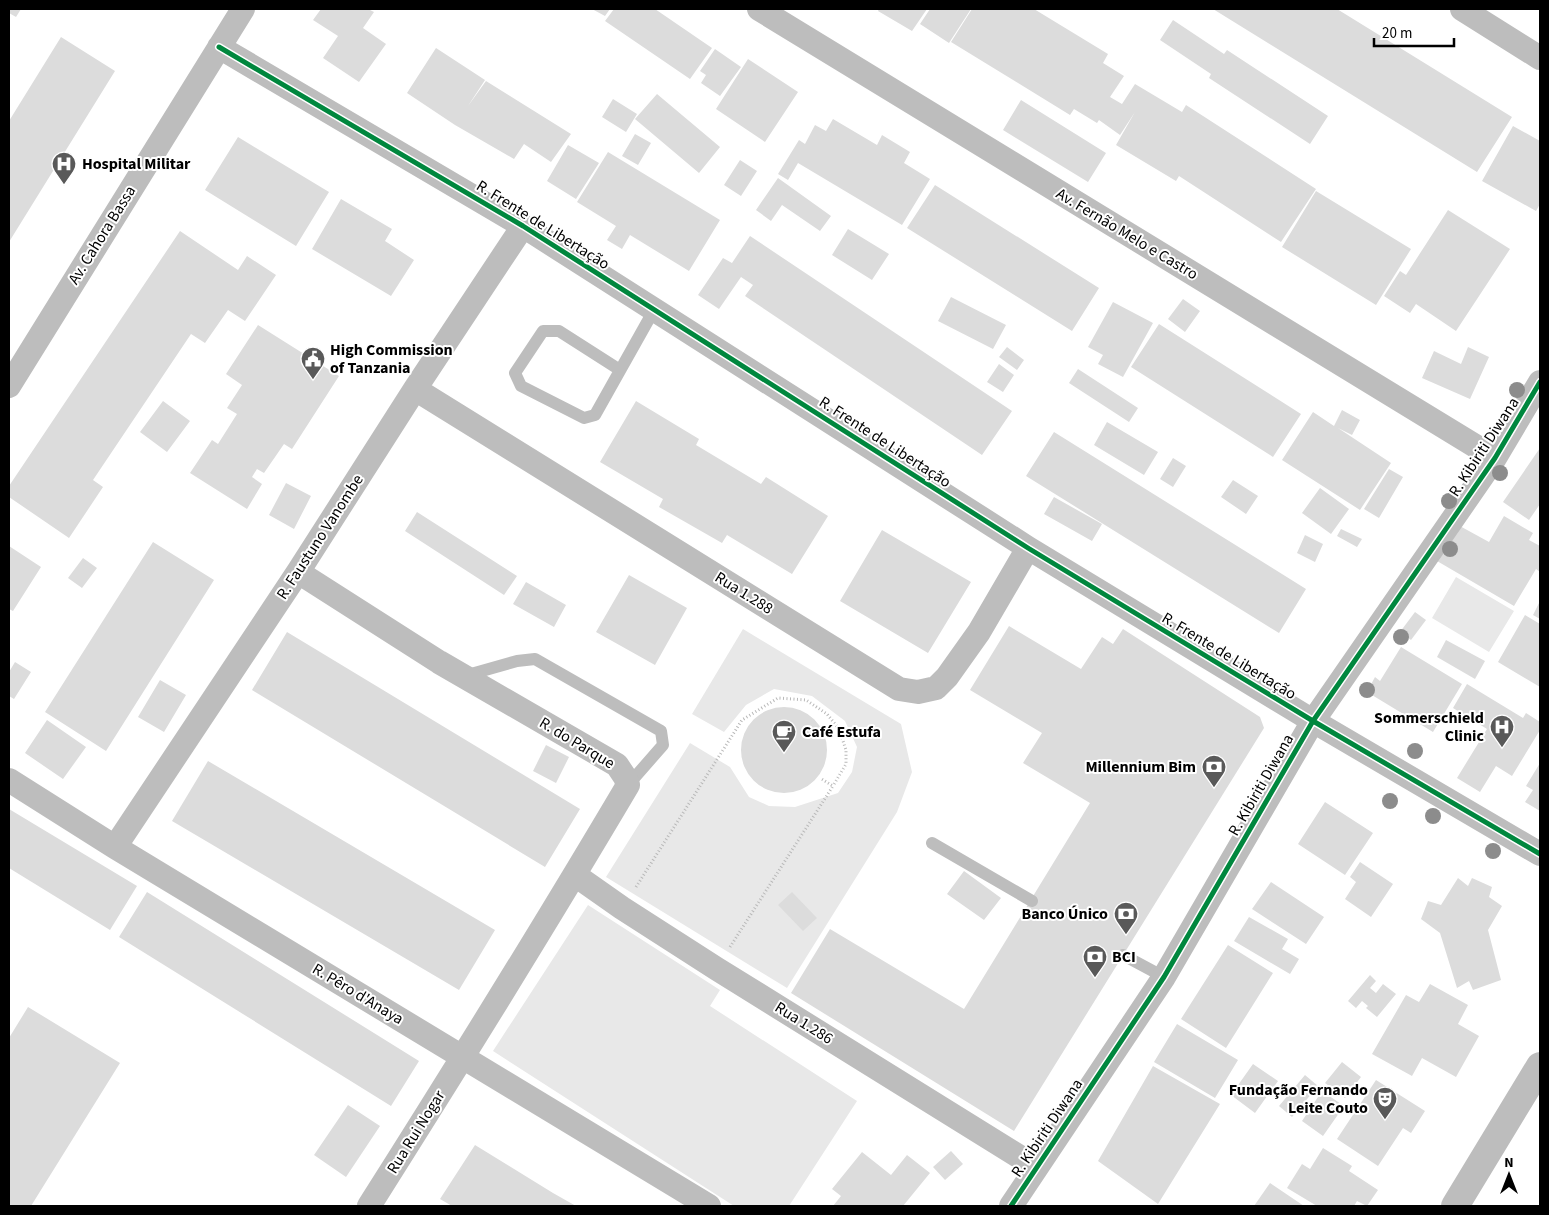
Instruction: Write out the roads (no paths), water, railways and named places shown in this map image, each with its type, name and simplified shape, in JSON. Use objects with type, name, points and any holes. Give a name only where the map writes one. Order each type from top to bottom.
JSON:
[{"type":"street","name":"Av. Cahora Bassa","points":[[9,386],[243,9]]},
{"type":"street","name":"Av. Fernão Melo e Castro","points":[[759,9],[1495,458]]},
{"type":"street","points":[[1462,9],[1540,58]]},
{"type":"street","name":"R. Frente de Libertação","points":[[219,47],[523,226],[1028,548],[1313,721],[1540,854]]},
{"type":"street","name":"R. Faustuno Vanombe","points":[[115,847],[298,572],[415,389],[523,226]]},
{"type":"street","name":"R. Kibiriti Diwana","points":[[1011,1206],[1164,977],[1313,721],[1495,458],[1540,382]]},
{"type":"street","name":"Rua 1.288","points":[[415,389],[899,689],[918,692],[936,688],[947,677],[979,632],[1028,548]]},
{"type":"street","name":"R. do Parque","points":[[298,572],[464,676],[617,764],[625,776],[628,785],[463,1058]]},
{"type":"street","name":"R. Pêro d'Anaya","points":[[9,780],[115,847],[709,1206]]},
{"type":"street","name":"Rua 1.286","points":[[575,875],[716,969],[1036,1167]]},
{"type":"street","name":"Rua Rui Nogar","points":[[369,1206],[463,1058]]},
{"type":"street","points":[[1455,1206],[1540,1066]]},
{"type":"lane","points":[[620,370],[559,331],[543,331],[515,373],[521,386],[584,418],[595,415],[654,310]]},
{"type":"lane","points":[[464,676],[517,661],[535,659],[661,731],[663,745],[628,785]]},
{"type":"lane","points":[[932,843],[1032,901]]},
{"type":"lane","points":[[1123,956],[1164,977]]},
{"type":"place","name":"Hospital Militar","points":[[64,185]]},
{"type":"place","name":"High Commission of Tanzania","points":[[313,380]]},
{"type":"place","name":"Sommerschield Clinic","points":[[1502,748]]},
{"type":"place","name":"Café Estufa","points":[[784,753]]},
{"type":"place","name":"Millennium Bim","points":[[1214,788]]},
{"type":"place","name":"Banco Único","points":[[1126,935]]},
{"type":"place","name":"BCI","points":[[1095,978]]},
{"type":"place","name":"Fundação Fernando Leite Couto","points":[[1385,1120]]}]
